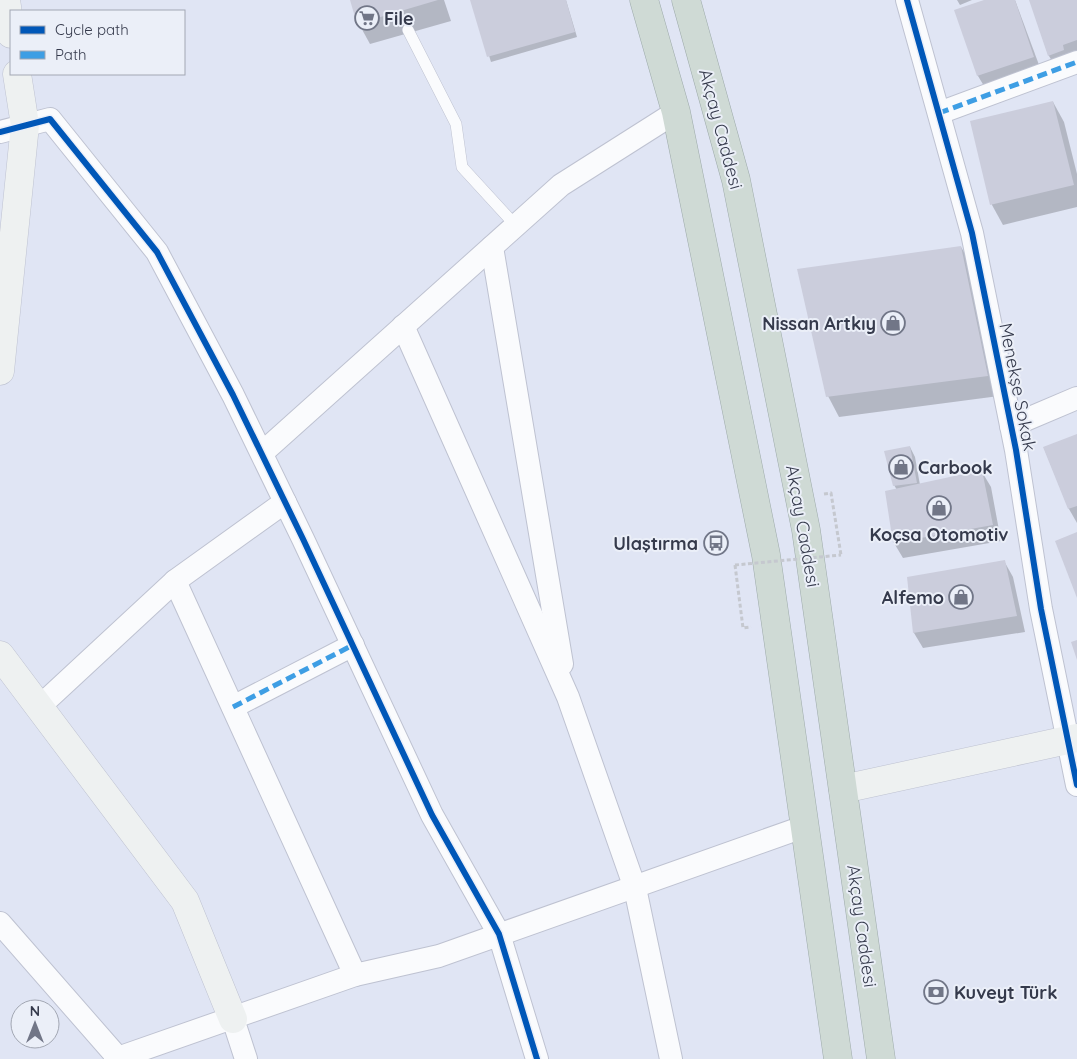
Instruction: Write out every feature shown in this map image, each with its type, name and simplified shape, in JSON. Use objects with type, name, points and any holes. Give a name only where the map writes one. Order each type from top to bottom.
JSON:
[{"type":"highway","points":[[644,0],[676,112],[766,554],[838,1059]]},
{"type":"highway","name":"Akçay Caddesi","points":[[690,2],[736,180],[806,530],[881,1059]]},
{"type":"highway","points":[[876,1022],[886,1059]]},
{"type":"highway","points":[[832,1023],[834,1059]]},
{"type":"street","points":[[6,0],[10,27]]},
{"type":"street","name":"Menekşe Sokak","points":[[907,0],[972,232],[1011,426],[1041,609],[1073,739],[1077,785]]},
{"type":"street","points":[[939,113],[1077,62]]},
{"type":"street","points":[[0,371],[12,128],[17,75]]},
{"type":"street","points":[[262,453],[561,186],[676,112]]},
{"type":"street","points":[[12,128],[50,119],[157,252],[262,453],[432,815],[499,934],[536,1059]]},
{"type":"street","points":[[492,247],[568,697]]},
{"type":"street","points":[[404,326],[568,697],[635,888],[671,1059]]},
{"type":"street","points":[[1011,426],[1077,398]]},
{"type":"street","points":[[38,708],[175,581],[285,502]]},
{"type":"street","points":[[175,581],[355,975]]},
{"type":"street","points":[[233,707],[353,645]]},
{"type":"street","points":[[0,655],[185,901],[233,1019],[246,1059]]},
{"type":"street","points":[[843,789],[1073,739]]},
{"type":"street","points":[[2,928],[118,1059],[355,975],[439,956],[806,826]]},
{"type":"lane","points":[[408,30],[456,124],[462,168],[516,226]]},
{"type":"path","points":[[741,610],[735,565],[841,554],[833,514]]},
{"type":"building","name":"File","points":[[350,0],[438,0],[357,24]]},
{"type":"building","points":[[470,0],[566,0],[575,32],[487,57]]},
{"type":"building","points":[[984,0],[1015,0],[1034,57],[977,76],[954,10]]},
{"type":"building","points":[[1029,0],[1077,0],[1077,40],[1063,45],[1064,50],[1048,56]]},
{"type":"building","points":[[1053,101],[1074,185],[990,205],[970,121]]},
{"type":"building","name":"Nissan Artkıy","points":[[961,246],[988,376],[826,397],[797,269]]},
{"type":"building","points":[[1077,434],[1077,506],[1068,509],[1043,447]]},
{"type":"building","name":"Carbook","points":[[910,446],[917,483],[893,486],[884,451]]},
{"type":"building","name":"Koçsa Otomotiv","points":[[982,470],[993,525],[893,543],[885,491]]},
{"type":"building","points":[[1077,532],[1077,598],[1055,541]]},
{"type":"building","name":"Alfemo","points":[[1005,560],[1017,616],[913,633],[907,577]]},
{"type":"building","points":[[1077,640],[1077,660],[1071,642]]},
{"type":"marked path","points":[[939,113],[1077,62]]},
{"type":"marked path","points":[[233,707],[353,645]]},
{"type":"cycle path","points":[[907,0],[972,233],[1016,450],[1041,609],[1077,785]]},
{"type":"cycle path","points":[[0,132],[50,119],[157,252],[233,395],[303,539],[432,815],[499,934],[537,1059]]},
{"type":"place","name":"File","points":[[367,18]]},
{"type":"place","name":"Nissan Artkıy","points":[[893,323]]},
{"type":"place","name":"Carbook","points":[[901,467]]},
{"type":"place","name":"Koçsa Otomotiv","points":[[939,508]]},
{"type":"place","name":"Ulaştırma","points":[[716,543]]},
{"type":"place","name":"Alfemo","points":[[961,597]]},
{"type":"place","name":"Kuveyt Türk","points":[[936,992]]}]
